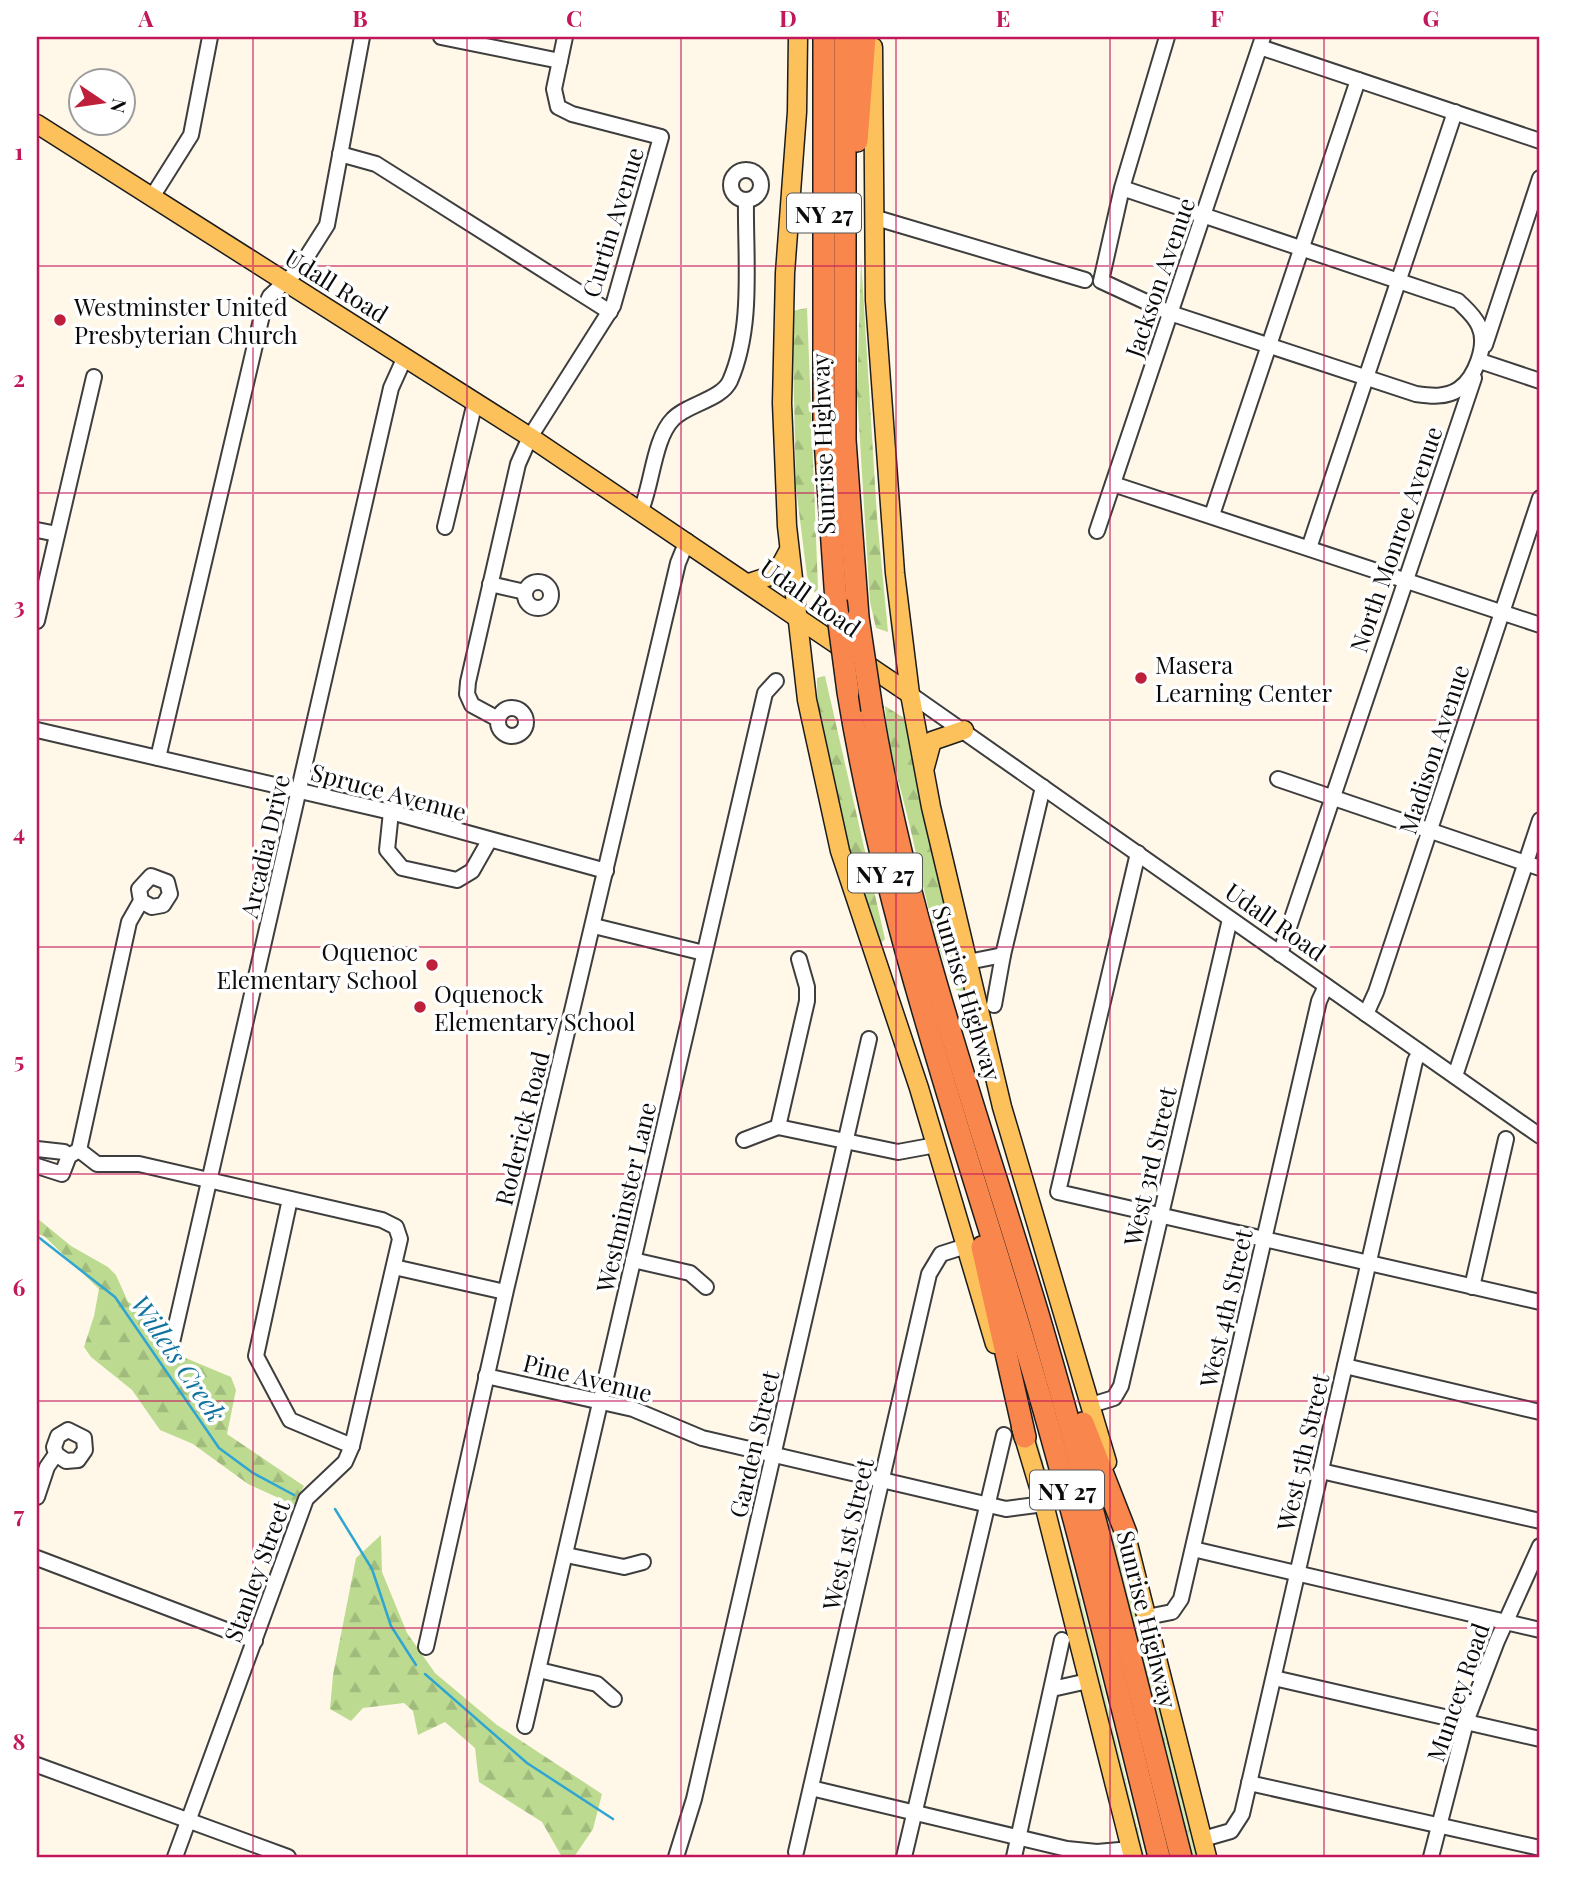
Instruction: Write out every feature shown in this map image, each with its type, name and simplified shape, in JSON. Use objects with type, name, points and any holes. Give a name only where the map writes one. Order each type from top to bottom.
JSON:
[{"type":"highway","name":"Sunrise Highway","points":[[822,37],[824,425],[835,601],[866,791],[889,890],[1069,1498],[1159,1857]]},
{"type":"highway","name":"Sunrise Highway","points":[[845,37],[846,466],[858,617],[872,710],[894,823],[919,919],[1088,1486],[1181,1857]]},
{"type":"highway","points":[[845,250],[855,176],[865,37]]},
{"type":"highway","points":[[960,1128],[1014,1436]]},
{"type":"highway","points":[[1038,1314],[1069,1385],[1126,1533]]},
{"type":"main road","name":"Sunrise Highway","points":[[798,37],[797,112],[785,273],[782,363],[782,440],[796,616],[812,727],[840,851],[936,1145]]},
{"type":"main road","name":"Sunrise Highway","points":[[873,37],[875,300],[892,547],[910,694],[924,774],[1011,1139],[1091,1405],[1126,1533],[1207,1857]]},
{"type":"main road","name":"Udall Road","points":[[37,124],[475,401],[641,510],[910,694]]},
{"type":"main road","points":[[749,583],[776,574],[789,550]]},
{"type":"main road","points":[[924,774],[932,741],[964,730]]},
{"type":"main road","points":[[936,1145],[1014,1436],[1044,1504],[1132,1853]]},
{"type":"street","points":[[152,197],[191,135],[210,37]]},
{"type":"street","points":[[158,758],[263,311],[270,296],[299,269],[327,225],[362,37]]},
{"type":"street","points":[[441,37],[560,61]]},
{"type":"street","name":"Curtin Avenue","points":[[498,719],[471,705],[467,694],[518,464],[530,437],[610,312],[662,137],[560,109],[554,95],[565,37]]},
{"type":"street","points":[[1122,188],[1458,301],[1472,314],[1481,329],[1480,361],[1460,389],[1433,397],[1365,378],[1170,313],[1101,281],[1122,188],[1167,37]]},
{"type":"street","points":[[1261,42],[1358,80],[1540,141]]},
{"type":"street","name":"Jackson Avenue","points":[[1097,531],[1261,42]]},
{"type":"street","points":[[1212,515],[1358,80]]},
{"type":"street","points":[[1309,548],[1455,113]]},
{"type":"street","points":[[340,154],[376,164],[610,312]]},
{"type":"street","name":"North Monroe Avenue","points":[[1280,954],[1540,178]]},
{"type":"street","points":[[641,510],[663,435],[673,419],[729,384],[736,365],[744,331],[746,200]]},
{"type":"street","points":[[873,217],[1085,280]]},
{"type":"street","name":"Arcadia Drive","points":[[171,1347],[391,388],[405,357]]},
{"type":"street","points":[[1480,361],[1540,381]]},
{"type":"street","points":[[37,621],[94,376]]},
{"type":"street","points":[[445,527],[475,401]]},
{"type":"street","points":[[1113,484],[1540,625]]},
{"type":"street","name":"Madison Avenue","points":[[1366,1014],[1377,992],[1540,498]]},
{"type":"street","points":[[37,530],[57,534]]},
{"type":"street","name":"Roderick Road","points":[[426,1647],[505,1292],[678,563],[687,541]]},
{"type":"street","points":[[490,584],[525,592]]},
{"type":"street","name":"Westminster Lane","points":[[525,1726],[765,693],[776,681]]},
{"type":"street","name":"Udall Road","points":[[910,694],[1540,1136]]},
{"type":"street","name":"Spruce Avenue","points":[[37,730],[391,812],[606,871]]},
{"type":"street","points":[[1278,779],[1533,865]]},
{"type":"street","points":[[994,1005],[1003,955],[1043,787]]},
{"type":"street","points":[[391,812],[387,850],[402,868],[457,880],[471,871],[489,841]]},
{"type":"street","points":[[1455,1076],[1533,865],[1540,820]]},
{"type":"street","points":[[1138,853],[1058,1192],[1540,1303]]},
{"type":"street","points":[[37,1166],[62,1174],[74,1153],[129,922],[141,901]]},
{"type":"street","name":"West 3rd Street","points":[[1091,1405],[1110,1400],[1120,1391],[1230,919]]},
{"type":"street","points":[[593,926],[704,953]]},
{"type":"street","points":[[968,962],[1003,955]]},
{"type":"street","points":[[778,1127],[807,1001],[807,987],[799,959]]},
{"type":"street","name":"West 4th Street","points":[[1147,1617],[1168,1614],[1178,1607],[1319,1001],[1326,986]]},
{"type":"street","name":"Garden Street","points":[[676,1857],[692,1811],[869,1039]]},
{"type":"street","name":"West 5th Street","points":[[1203,1839],[1228,1833],[1236,1828],[1250,1783],[1415,1061],[1420,1052]]},
{"type":"street","points":[[744,1140],[778,1127],[904,1153],[936,1145]]},
{"type":"street","points":[[1472,1287],[1506,1139]]},
{"type":"street","points":[[37,1149],[74,1153],[97,1164],[139,1164],[382,1220],[396,1227],[400,1239],[394,1267],[505,1292]]},
{"type":"street","points":[[290,1199],[256,1356],[290,1420],[352,1446]]},
{"type":"street","name":"West 1st Street","points":[[796,1852],[929,1274],[942,1254],[965,1246]]},
{"type":"street","points":[[633,1260],[690,1273],[706,1287]]},
{"type":"street","name":"Stanley Street","points":[[175,1857],[306,1499],[345,1462],[352,1446],[394,1267]]},
{"type":"street","points":[[1345,1366],[1540,1412]]},
{"type":"street","name":"Pine Avenue","points":[[486,1376],[602,1401],[651,1415],[702,1438],[1012,1510],[1044,1504]]},
{"type":"street","points":[[904,1857],[987,1504],[1014,1436]]},
{"type":"street","points":[[37,1497],[47,1467],[56,1454]]},
{"type":"street","points":[[1321,1471],[1540,1521]]},
{"type":"street","name":"Muncey Road","points":[[1431,1857],[1466,1722],[1540,1546]]},
{"type":"street","points":[[1192,1549],[1540,1630]]},
{"type":"street","points":[[566,1555],[624,1567],[643,1562]]},
{"type":"street","points":[[37,1558],[255,1641]]},
{"type":"street","points":[[1013,1857],[1062,1640]]},
{"type":"street","points":[[540,1670],[597,1684],[614,1699]]},
{"type":"street","points":[[1274,1678],[1540,1740]]},
{"type":"street","points":[[1052,1689],[1088,1682]]},
{"type":"street","points":[[37,1765],[288,1857]]},
{"type":"street","points":[[1250,1783],[1540,1848]]},
{"type":"street","points":[[811,1788],[1083,1852],[1132,1853]]},
{"type":"green space","points":[[861,258],[877,517],[888,632],[876,628],[870,602],[857,393]]},
{"type":"green space","points":[[807,308],[818,588],[816,595],[807,576],[796,488],[792,311]]},
{"type":"green space","points":[[825,676],[885,939],[880,944],[846,847],[828,780],[818,712],[817,678]]},
{"type":"green space","points":[[885,706],[909,721],[964,981],[963,1000],[945,965],[931,917],[891,752]]},
{"type":"green space","points":[[37,1218],[71,1246],[108,1267],[116,1275],[128,1302],[162,1320],[165,1325],[164,1349],[231,1377],[236,1390],[227,1434],[304,1486],[294,1505],[248,1484],[193,1444],[160,1430],[132,1390],[91,1357],[84,1347],[99,1289],[44,1236],[37,1234]]},
{"type":"green space","points":[[1015,1359],[1088,1626],[1145,1857],[1138,1857],[1019,1400]]},
{"type":"green space","points":[[1098,1483],[1122,1546],[1199,1857],[1193,1857]]},
{"type":"green space","points":[[381,1535],[382,1572],[407,1633],[435,1673],[497,1725],[602,1794],[593,1829],[574,1857],[562,1857],[542,1822],[479,1782],[475,1748],[445,1722],[418,1735],[413,1711],[404,1703],[363,1708],[351,1721],[330,1709],[333,1675],[356,1558]]},
{"type":"waterway","name":"Willets Creek","points":[[37,1236],[115,1297],[219,1448],[253,1473],[294,1495]]},
{"type":"waterway","name":"Willets Creek","points":[[335,1509],[372,1569],[391,1626],[416,1665]]},
{"type":"waterway","name":"Willets Creek","points":[[425,1674],[527,1763],[613,1819]]},
{"type":"place","name":"Westminster United Presbyterian Church","points":[[60,320]]},
{"type":"place","name":"Masera Learning Center","points":[[1141,678]]},
{"type":"place","name":"Oquenoc Elementary School","points":[[432,965]]},
{"type":"place","name":"Oquenock Elementary School","points":[[420,1007]]}]
